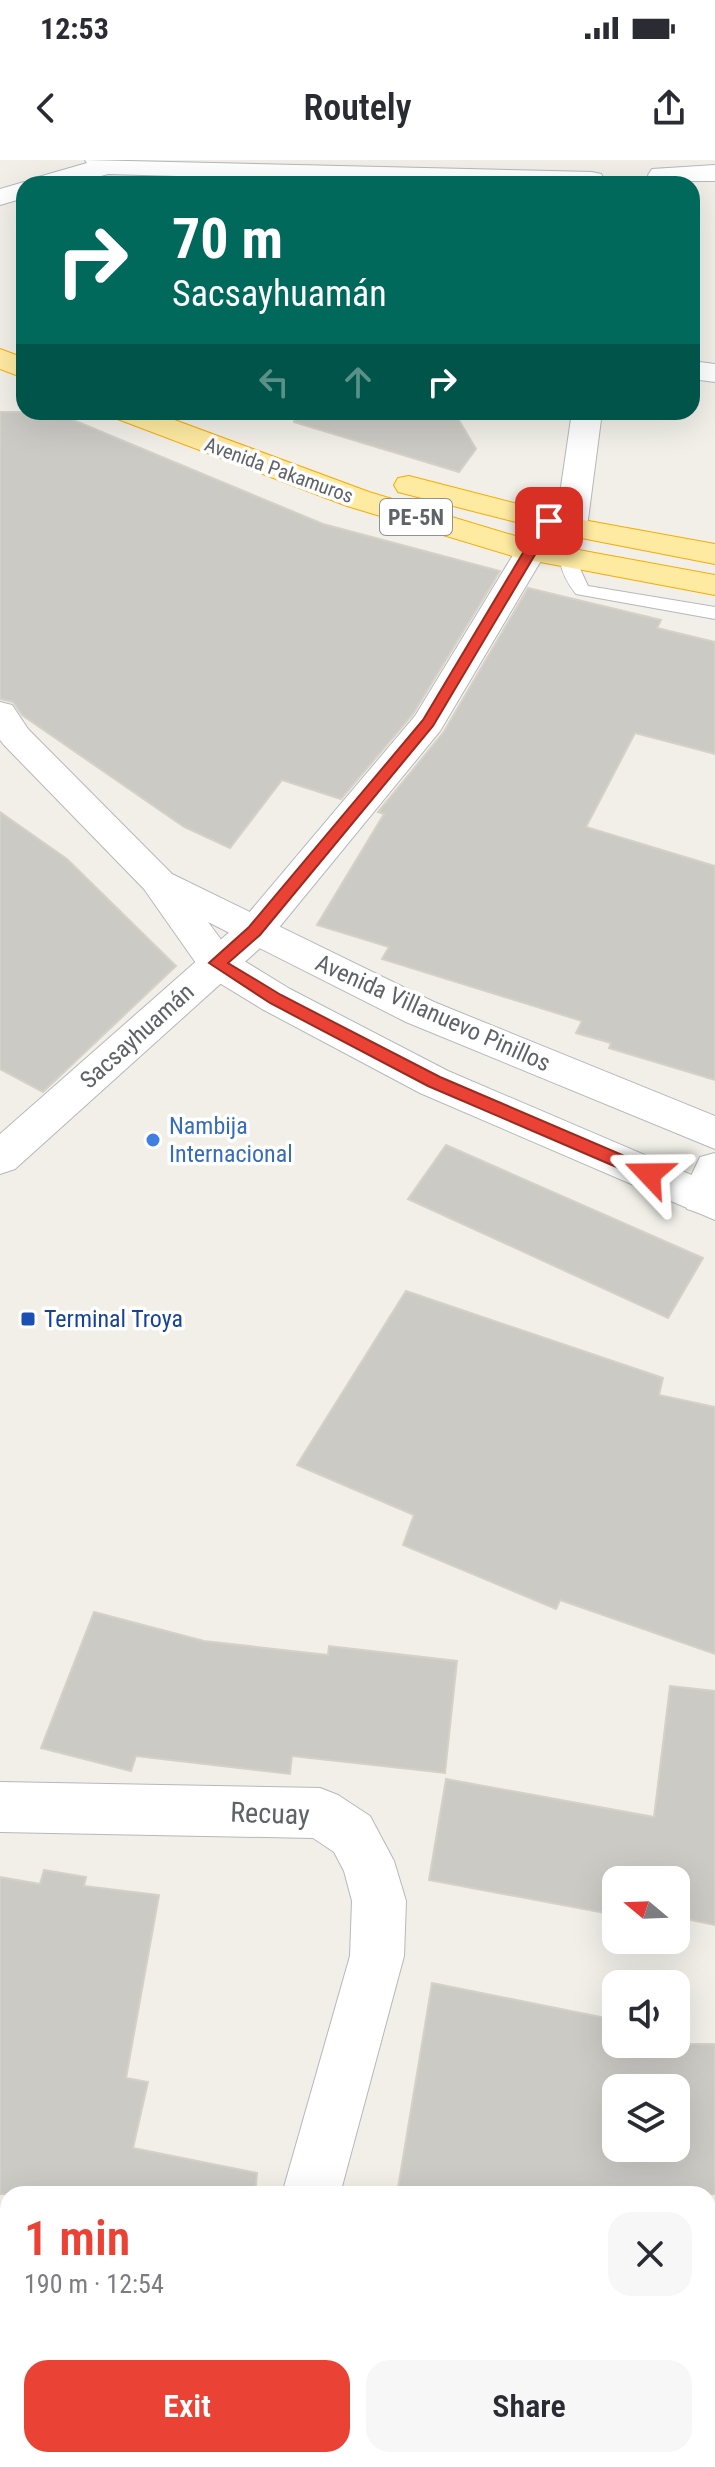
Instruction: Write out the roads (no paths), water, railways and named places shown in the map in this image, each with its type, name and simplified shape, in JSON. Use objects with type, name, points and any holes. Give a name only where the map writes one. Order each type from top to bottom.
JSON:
[{"type":"highway","name":"Avenida Pakamuros","points":[[147,420],[358,499],[550,533],[715,554]]},
{"type":"highway","name":"Avenida Pakamuros","points":[[220,420],[376,476],[550,533],[566,559],[715,585]]},
{"type":"street","points":[[66,176],[103,163],[592,175]]},
{"type":"street","points":[[661,175],[715,173]]},
{"type":"street","name":"Sacsayhuamán","points":[[0,1158],[255,931],[428,723],[550,533],[585,420]]},
{"type":"street","points":[[0,713],[16,737],[157,880],[217,963],[276,999],[434,1082],[711,1190]]},
{"type":"street","name":"Avenida Villanuevo Pinillos","points":[[157,880],[420,1012],[715,1133]]},
{"type":"street","name":"Recuay","points":[[0,1807],[320,1813],[352,1834],[368,1861],[379,1901],[377,1956],[313,2186]]},
{"type":"lane","points":[[566,559],[567,572],[582,590],[715,613]]},
{"type":"place","name":"Nambija Internacional","points":[[153,1140]]},
{"type":"place","name":"Terminal Troya","points":[[28,1319]]}]
